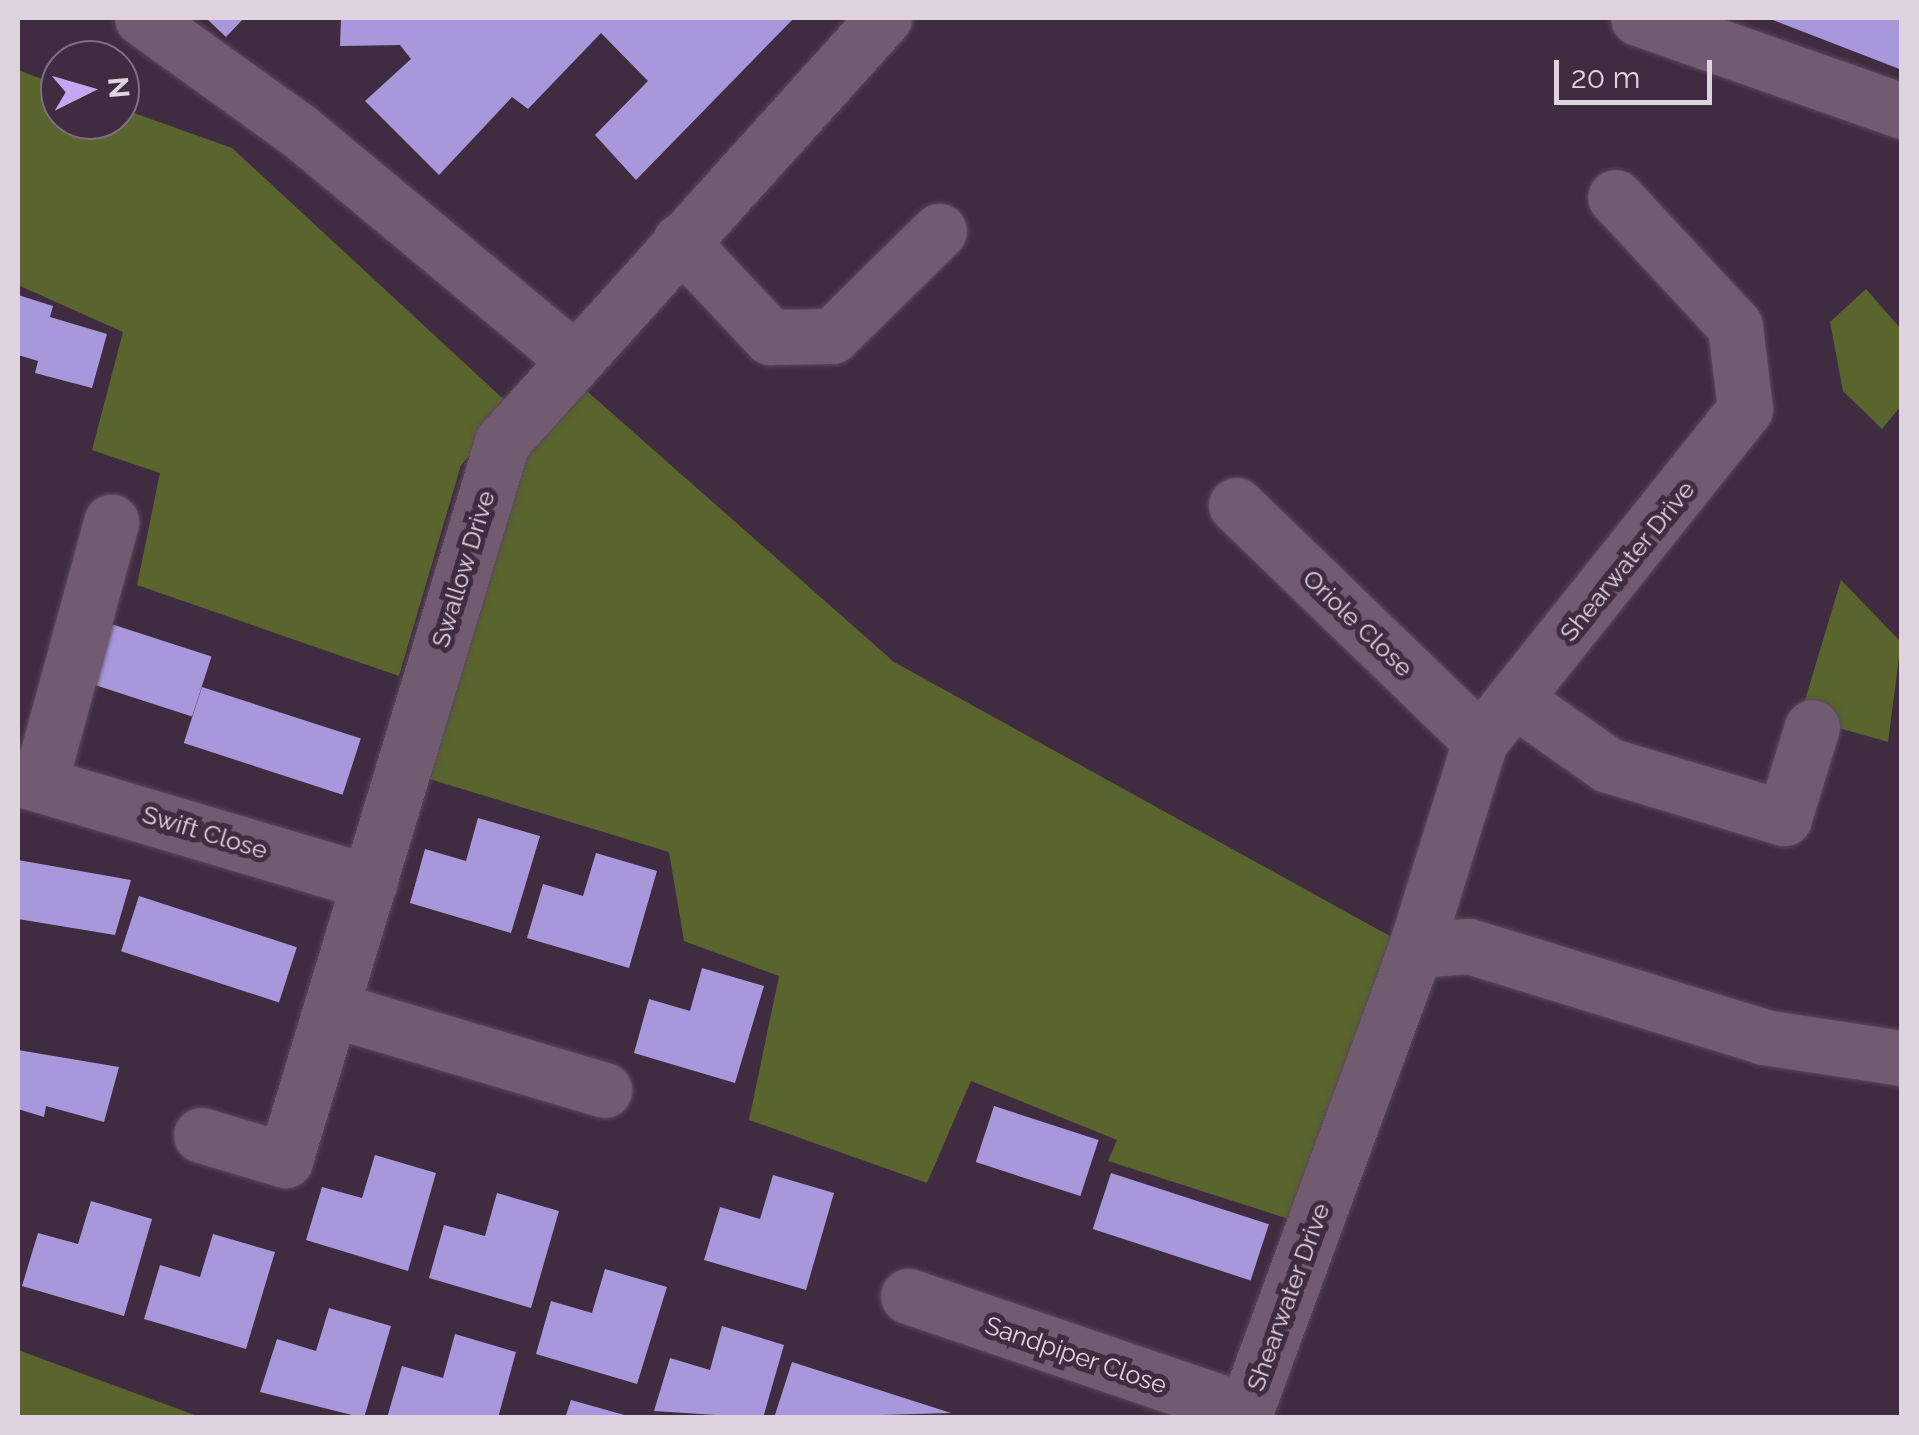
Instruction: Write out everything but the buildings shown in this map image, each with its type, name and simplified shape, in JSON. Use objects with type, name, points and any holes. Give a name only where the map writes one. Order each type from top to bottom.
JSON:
[{"type":"street","points":[[142,18],[285,120],[573,358]]},
{"type":"street","name":"Swallow Drive","points":[[201,1135],[285,1160],[502,442],[573,358],[884,18]]},
{"type":"street","points":[[1638,18],[1902,111]]},
{"type":"street","name":"Shearwater Drive","points":[[1244,1414],[1415,950],[1480,741],[1745,409],[1736,326],[1615,197]]},
{"type":"street","points":[[680,241],[770,338],[832,336],[939,231]]},
{"type":"street","name":"Oriole Close","points":[[1236,505],[1480,741]]},
{"type":"street","name":"Swift Close","points":[[112,522],[29,780],[370,882]]},
{"type":"street","points":[[1514,700],[1608,766],[1784,818],[1812,727]]},
{"type":"street","points":[[1415,950],[1468,946],[1764,1037],[1902,1058]]},
{"type":"street","points":[[331,1010],[604,1090]]},
{"type":"street","name":"Sandpiper Close","points":[[908,1296],[1244,1414]]},
{"type":"green space","points":[[18,70],[40,78],[40,140],[140,140],[140,115],[232,148],[513,408],[461,465],[399,676],[137,585],[160,473],[92,450],[123,332],[18,285]]},
{"type":"green space","points":[[1866,289],[1901,329],[1901,406],[1882,429],[1843,391],[1830,322]]},
{"type":"green space","points":[[563,370],[894,662],[1415,950],[1314,1227],[1108,1161],[1117,1140],[971,1081],[927,1183],[749,1120],[779,976],[684,941],[669,852],[403,771],[502,442]]},
{"type":"green space","points":[[1841,580],[1901,642],[1888,742],[1800,717]]},
{"type":"green space","points":[[18,1350],[200,1417],[18,1417]]}]
